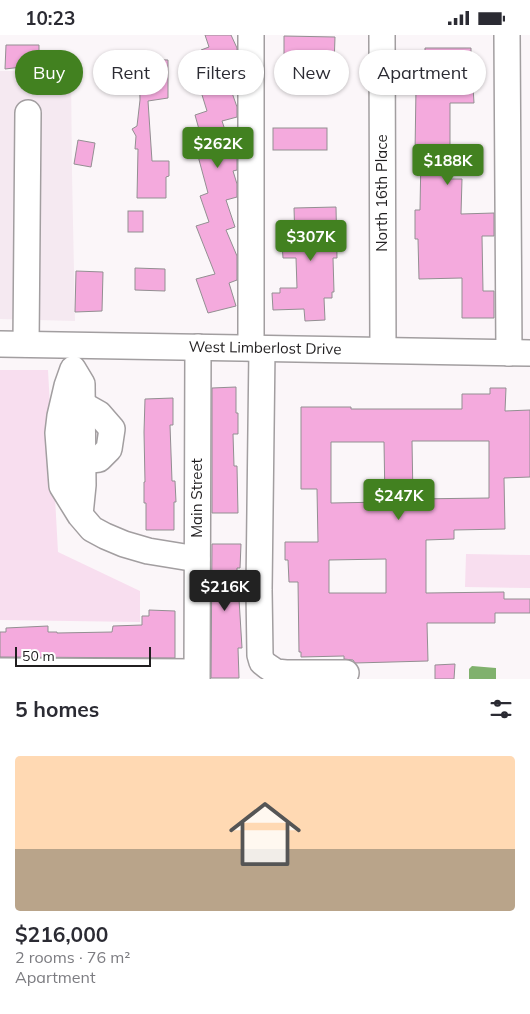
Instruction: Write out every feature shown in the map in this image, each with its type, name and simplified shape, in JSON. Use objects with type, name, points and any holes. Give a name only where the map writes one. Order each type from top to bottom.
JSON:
[{"type":"street","points":[[251,35],[260,655],[262,662],[276,672],[346,673]]},
{"type":"street","name":"North 16th Place","points":[[382,35],[383,350]]},
{"type":"street","points":[[507,35],[519,353]]},
{"type":"street","points":[[26,344],[28,113]]},
{"type":"street","name":"West Limberlost Drive","points":[[0,344],[26,344],[73,357],[198,347],[519,353]]},
{"type":"street","name":"Main Street","points":[[196,675],[198,347]]},
{"type":"street","points":[[73,357],[82,384],[83,405],[83,485],[80,515]]},
{"type":"street","points":[[73,357],[58,433],[62,485],[80,515],[92,529],[124,544],[148,551],[197,559]]},
{"type":"street","points":[[60,447],[83,461]]},
{"type":"street","points":[[0,671],[196,675]]},
{"type":"shaded area","points":[[0,71],[15,71],[15,95],[71,95],[75,321],[0,319]]},
{"type":"shaded area","points":[[0,370],[48,370],[58,552],[140,591],[140,622],[0,620]]},
{"type":"shaded area","points":[[466,554],[530,555],[530,588],[465,587]]},
{"type":"shaded area","points":[[472,666],[496,668],[496,679],[469,679],[469,669]]},
{"type":"building","points":[[205,35],[231,35],[237,50],[201,50],[209,47]]},
{"type":"building","points":[[284,36],[335,37],[335,50],[284,50]]},
{"type":"building","points":[[6,45],[39,45],[39,50],[15,50],[15,68],[5,69]]},
{"type":"building","points":[[425,48],[471,48],[471,50],[425,50]]},
{"type":"building","points":[[140,95],[168,95],[168,98],[148,101],[152,161],[169,161],[169,176],[166,177],[166,198],[137,198],[138,149],[135,149],[136,136],[132,129],[137,126]]},
{"type":"building","points":[[202,95],[233,95],[237,107],[237,117],[222,121],[233,154],[237,154],[237,170],[233,171],[237,184],[237,197],[226,200],[235,227],[226,230],[237,256],[237,280],[229,283],[236,306],[208,313],[196,279],[215,274],[196,226],[209,222],[200,196],[208,193],[198,156],[202,155],[197,141],[202,140],[195,115],[207,111]]},
{"type":"building","points":[[416,95],[474,95],[474,103],[450,103],[450,179],[462,179],[461,214],[494,213],[494,236],[482,236],[483,291],[494,291],[494,318],[462,318],[462,278],[419,279],[418,239],[415,239],[415,210],[420,210],[421,154],[415,153]]},
{"type":"building","points":[[273,128],[327,128],[327,150],[273,150]]},
{"type":"building","points":[[78,140],[95,143],[91,167],[74,164]]},
{"type":"building","points":[[336,207],[337,258],[333,258],[334,292],[332,292],[332,298],[324,298],[325,320],[305,321],[304,309],[273,310],[272,293],[280,293],[280,288],[297,288],[296,258],[283,258],[282,243],[295,242],[294,208]]},
{"type":"building","points":[[128,211],[143,211],[143,232],[128,232]]},
{"type":"building","points":[[135,268],[165,269],[165,291],[135,290]]},
{"type":"building","points":[[76,271],[103,272],[102,311],[75,312]]},
{"type":"building","points":[[236,387],[238,434],[233,434],[234,466],[237,466],[238,513],[212,513],[212,388]]},
{"type":"building","points":[[490,388],[506,388],[505,411],[530,410],[530,477],[504,478],[505,529],[454,530],[454,539],[426,540],[426,593],[504,592],[504,599],[530,599],[530,613],[495,613],[495,623],[427,623],[428,661],[355,663],[353,660],[344,659],[344,656],[301,657],[301,652],[299,652],[298,582],[289,582],[288,560],[285,560],[285,542],[318,542],[317,489],[301,489],[301,407],[462,409],[462,394],[490,394]],"holes":[[[412,441],[489,441],[489,498],[413,499]],[[331,442],[384,442],[385,502],[331,503]],[[386,559],[386,593],[329,593],[329,560]]]},
{"type":"building","points":[[173,398],[173,425],[170,425],[172,481],[175,481],[176,502],[174,502],[174,530],[146,530],[146,503],[144,503],[145,399]]},
{"type":"building","points":[[212,544],[241,544],[240,568],[237,568],[237,599],[239,599],[242,648],[238,648],[239,678],[211,678]]},
{"type":"building","points":[[149,610],[175,611],[175,658],[0,657],[0,632],[6,632],[6,628],[48,626],[48,632],[57,633],[112,632],[113,626],[142,625],[142,616],[149,616]]},
{"type":"building","points":[[455,664],[454,679],[435,679],[435,665]]}]
